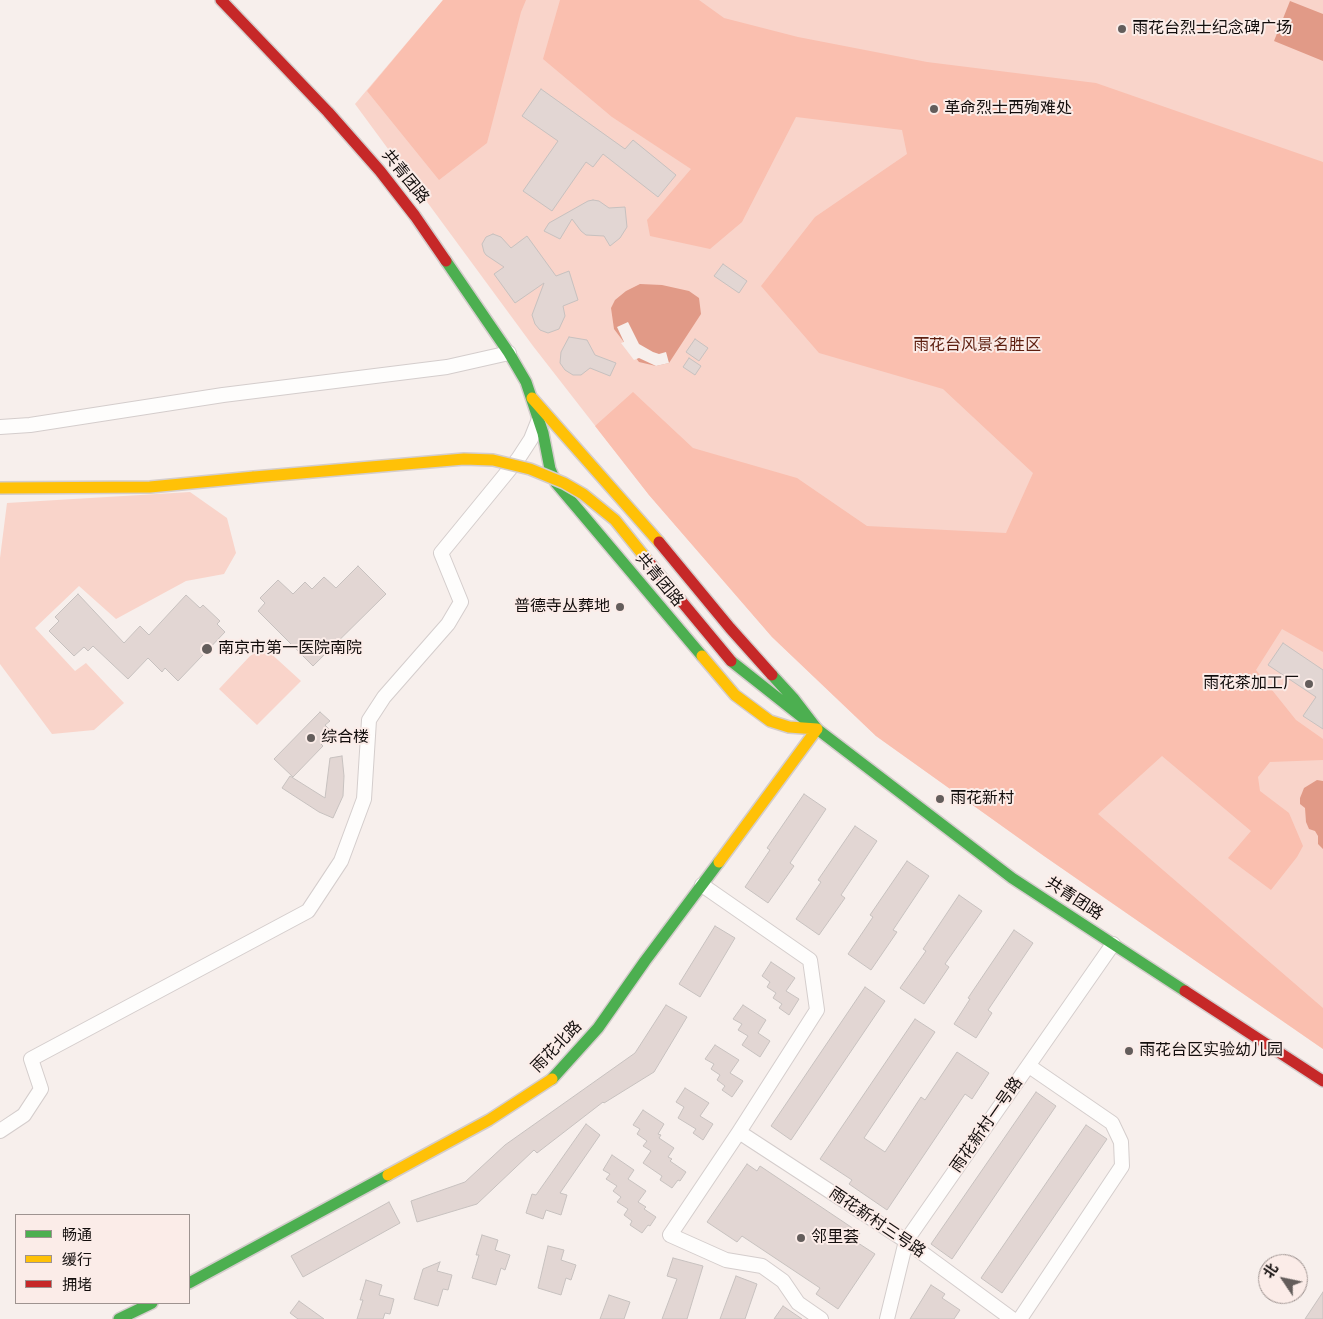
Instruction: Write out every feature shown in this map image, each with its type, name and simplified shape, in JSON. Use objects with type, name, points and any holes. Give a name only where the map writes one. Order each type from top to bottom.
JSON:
[{"type":"street","name":"共青团路","points":[[221,0],[328,112],[380,171],[415,216],[509,353],[526,382],[539,419],[550,469],[556,482],[718,676],[741,700],[770,721],[789,727],[817,729]]},
{"type":"street","points":[[0,427],[38,424],[223,395],[446,368],[509,353]]},
{"type":"street","name":"共青团路","points":[[532,398],[639,518],[817,729],[1012,878],[1323,1081]]},
{"type":"street","points":[[0,1131],[24,1114],[41,1089],[30,1059],[308,911],[341,861],[364,799],[369,720],[384,698],[448,624],[461,602],[441,553],[518,459],[531,439],[539,419]]},
{"type":"street","points":[[0,488],[150,487],[464,459],[493,460],[530,469],[564,483],[583,494],[615,520],[731,661],[817,729]]},
{"type":"street","name":"雨花北路","points":[[190,1282],[490,1120],[553,1078],[598,1028],[645,961],[817,729]]},
{"type":"street","points":[[702,886],[810,960],[817,1010],[670,1235],[726,1260],[762,1266],[783,1281],[798,1303],[822,1319]]},
{"type":"street","name":"雨花新村一号路","points":[[887,1319],[906,1241],[1113,944]]},
{"type":"street","points":[[1020,1319],[1122,1166],[1121,1142],[1112,1123],[1028,1066]]},
{"type":"street","name":"雨花新村三号路","points":[[739,1132],[906,1241],[1012,1319]]},
{"type":"street","points":[[119,1319],[150,1304]]},
{"type":"green space","name":"雨花台风景名胜区","points":[[443,0],[1323,0],[1323,1049],[1044,856],[876,736],[772,637],[649,495],[533,346],[355,104]]},
{"type":"green space","points":[[443,0],[526,0],[521,12],[487,143],[439,180],[367,91]]},
{"type":"green space","name":"雨花台风景名胜区","points":[[560,0],[699,0],[724,18],[798,37],[927,62],[1096,83],[1323,162],[1323,652],[1282,629],[1256,670],[1296,720],[1323,739],[1323,760],[1270,762],[1258,777],[1260,791],[1289,813],[1303,846],[1297,857],[1271,890],[1228,858],[1251,831],[1162,756],[1098,814],[1323,1008],[1323,1049],[1044,856],[876,736],[772,637],[649,495],[595,426],[633,392],[693,448],[797,478],[867,526],[1006,533],[1033,473],[943,389],[819,353],[761,286],[815,217],[907,154],[902,130],[796,117],[742,222],[710,249],[650,236],[647,220],[691,169],[612,117],[543,59]]},
{"type":"green space","points":[[190,492],[227,518],[236,553],[224,574],[186,581],[116,619],[79,586],[35,628],[75,671],[86,663],[124,703],[94,730],[52,734],[0,664],[0,558],[7,503]]},
{"type":"green space","points":[[267,650],[301,681],[257,725],[219,689],[250,656],[258,651]]},
{"type":"shaded area","points":[[1290,1],[1323,14],[1323,61],[1274,41]]},
{"type":"shaded area","points":[[640,284],[662,285],[689,291],[699,298],[701,314],[669,363],[656,366],[639,362],[614,329],[611,308],[615,300],[626,291]]},
{"type":"shaded area","points":[[1317,780],[1323,781],[1323,849],[1318,844],[1318,836],[1315,831],[1309,829],[1306,822],[1305,808],[1300,804],[1304,788]]},
{"type":"pier","points":[[628,322],[639,344],[659,354],[666,352],[669,363],[656,366],[639,358],[634,360],[621,343],[624,342],[617,327]]},
{"type":"building","points":[[541,89],[625,149],[633,140],[676,175],[658,197],[603,154],[593,167],[586,162],[552,211],[523,191],[558,141],[522,116]]},
{"type":"building","points":[[593,200],[599,201],[609,208],[625,207],[627,227],[620,238],[610,246],[604,236],[586,235],[572,219],[560,239],[544,231],[549,223]]},
{"type":"building","points":[[493,234],[501,237],[511,248],[527,236],[556,276],[569,271],[578,300],[563,306],[565,316],[559,329],[548,333],[540,330],[535,324],[532,315],[544,283],[515,303],[494,274],[504,267],[486,255],[482,244],[486,237]]},
{"type":"building","points":[[723,264],[747,281],[739,293],[714,276]]},
{"type":"building","points":[[569,337],[587,340],[595,355],[616,363],[610,376],[590,368],[581,375],[573,375],[565,370],[560,363],[561,352]]},
{"type":"building","points":[[695,339],[708,348],[699,361],[686,352]]},
{"type":"building","points":[[689,358],[701,366],[695,375],[683,367]]},
{"type":"building","points":[[358,566],[386,594],[313,666],[258,611],[265,603],[260,598],[278,580],[293,594],[305,582],[312,589],[324,577],[336,588]]},
{"type":"building","points":[[78,594],[124,643],[140,626],[149,635],[186,595],[200,608],[203,605],[220,621],[217,624],[225,632],[178,681],[165,668],[162,672],[148,658],[128,679],[93,646],[88,651],[84,647],[74,656],[49,631],[59,621],[55,617]]},
{"type":"building","name":"雨花茶加工厂","points":[[1283,643],[1323,670],[1323,729],[1303,716],[1316,697],[1268,665]]},
{"type":"building","name":"综合楼","points":[[320,712],[330,721],[325,725],[332,732],[321,744],[323,746],[293,777],[274,759]]},
{"type":"building","points":[[342,756],[343,796],[333,818],[319,812],[282,788],[290,776],[325,798],[330,758]]},
{"type":"building","points":[[804,794],[826,809],[790,863],[794,866],[768,903],[745,887],[770,850],[767,848]]},
{"type":"building","points":[[855,826],[877,841],[841,895],[845,898],[819,935],[796,919],[821,882],[818,880]]},
{"type":"building","points":[[907,861],[929,876],[893,930],[897,932],[871,970],[848,954],[873,917],[870,915]]},
{"type":"building","points":[[959,895],[982,911],[945,964],[949,967],[924,1004],[900,988],[926,951],[923,949]]},
{"type":"building","points":[[715,926],[735,938],[700,997],[679,984]]},
{"type":"building","points":[[1014,930],[1033,943],[988,1010],[992,1013],[976,1038],[954,1024],[970,999],[968,998]]},
{"type":"building","points":[[771,962],[795,978],[786,991],[799,999],[789,1015],[779,1008],[782,1004],[773,998],[776,993],[767,987],[770,982],[762,976]]},
{"type":"building","points":[[865,987],[885,1001],[791,1140],[771,1126]]},
{"type":"building","points":[[666,1005],[687,1017],[654,1072],[603,1102],[537,1153],[534,1150],[477,1204],[417,1222],[411,1201],[465,1182],[505,1145],[635,1053]]},
{"type":"building","points":[[743,1005],[766,1020],[758,1033],[770,1041],[760,1057],[742,1045],[748,1036],[738,1030],[742,1024],[733,1019]]},
{"type":"building","points":[[915,1019],[935,1032],[864,1138],[885,1152],[921,1097],[925,1100],[957,1052],[989,1073],[972,1099],[965,1094],[887,1210],[849,1184],[852,1180],[820,1159]]},
{"type":"building","points":[[715,1045],[739,1060],[730,1073],[743,1081],[732,1097],[722,1090],[725,1086],[717,1080],[720,1075],[711,1069],[714,1064],[705,1059]]},
{"type":"building","points":[[685,1088],[709,1103],[700,1116],[713,1124],[703,1140],[693,1133],[696,1129],[678,1118],[684,1107],[676,1102]]},
{"type":"building","points":[[1036,1092],[1056,1106],[952,1259],[931,1244]]},
{"type":"building","points":[[643,1110],[664,1124],[658,1134],[661,1135],[659,1138],[674,1148],[668,1157],[672,1159],[670,1161],[686,1172],[672,1188],[660,1180],[662,1176],[643,1163],[651,1151],[643,1146],[647,1141],[637,1134],[640,1129],[633,1125]]},
{"type":"building","points":[[586,1124],[600,1135],[560,1193],[567,1195],[561,1215],[546,1210],[543,1219],[526,1213],[532,1194],[536,1195]]},
{"type":"building","points":[[1086,1125],[1107,1139],[1002,1293],[981,1278]]},
{"type":"building","points":[[612,1155],[634,1170],[628,1179],[646,1191],[638,1202],[646,1207],[644,1209],[656,1217],[642,1233],[630,1225],[632,1221],[624,1215],[628,1209],[617,1202],[621,1197],[613,1191],[617,1186],[606,1179],[610,1174],[603,1170]]},
{"type":"building","name":"邻里荟","points":[[747,1164],[757,1171],[760,1166],[860,1233],[855,1241],[875,1254],[838,1309],[816,1294],[820,1288],[742,1236],[737,1242],[707,1222]]},
{"type":"building","points":[[389,1202],[400,1223],[303,1277],[291,1256]]},
{"type":"building","points":[[482,1235],[498,1240],[495,1250],[510,1255],[505,1270],[501,1268],[496,1285],[472,1278],[479,1255],[476,1255]]},
{"type":"building","points":[[548,1246],[564,1250],[561,1260],[576,1265],[571,1280],[566,1278],[561,1295],[538,1288]]},
{"type":"building","points":[[673,1258],[703,1266],[687,1319],[662,1319],[677,1279],[667,1276]]},
{"type":"building","points":[[440,1262],[437,1271],[452,1275],[448,1290],[443,1289],[438,1306],[414,1299],[423,1269]]},
{"type":"building","points":[[736,1276],[757,1284],[745,1319],[720,1319]]},
{"type":"building","points":[[366,1280],[382,1285],[379,1295],[394,1299],[390,1314],[385,1313],[383,1319],[357,1319],[363,1300],[360,1300]]},
{"type":"building","points":[[931,1285],[945,1294],[942,1298],[960,1310],[954,1319],[910,1319]]},
{"type":"building","points":[[1323,1292],[1323,1319],[1305,1319]]},
{"type":"building","points":[[609,1295],[630,1302],[624,1319],[600,1319]]},
{"type":"building","points":[[299,1301],[324,1319],[298,1319],[290,1313]]},
{"type":"building","points":[[783,1306],[802,1319],[774,1319]]},
{"type":"traffic: fast","points":[[446,261],[509,353],[526,382],[543,433],[550,469],[556,483],[702,656]]},
{"type":"traffic: fast","points":[[731,661],[817,729]]},
{"type":"traffic: fast","points":[[772,675],[794,699],[817,729],[1012,878],[1185,991]]},
{"type":"traffic: fast","points":[[552,1079],[598,1028],[719,862]]},
{"type":"traffic: fast","points":[[190,1282],[388,1175]]},
{"type":"traffic: fast","points":[[119,1319],[150,1304]]},
{"type":"traffic: slow","points":[[532,398],[659,542]]},
{"type":"traffic: slow","points":[[254,477],[464,459],[493,460],[530,469],[564,483],[583,494],[615,520],[648,561]]},
{"type":"traffic: slow","points":[[0,488],[150,487],[254,477]]},
{"type":"traffic: slow","points":[[702,656],[735,695],[770,721],[789,727],[817,729]]},
{"type":"traffic: slow","points":[[719,862],[817,729]]},
{"type":"traffic: slow","points":[[388,1175],[489,1120],[552,1079]]},
{"type":"traffic: jam","points":[[221,0],[328,112],[380,171],[415,216],[446,261]]},
{"type":"traffic: jam","points":[[659,542],[730,628],[772,675]]},
{"type":"traffic: jam","points":[[648,561],[731,661]]},
{"type":"traffic: jam","points":[[1185,991],[1323,1081]]},
{"type":"place","name":"雨花台烈士纪念碑广场","points":[[1122,29]]},
{"type":"place","name":"革命烈士西殉难处","points":[[934,109]]},
{"type":"place","name":"普德寺丛葬地","points":[[620,607]]},
{"type":"place","name":"南京市第一医院南院","points":[[207,649]]},
{"type":"place","name":"雨花茶加工厂","points":[[1309,684]]},
{"type":"place","name":"综合楼","points":[[311,738]]},
{"type":"place","name":"雨花新村","points":[[940,799]]},
{"type":"place","name":"雨花台区实验幼儿园","points":[[1129,1051]]},
{"type":"place","name":"邻里荟","points":[[801,1238]]}]
